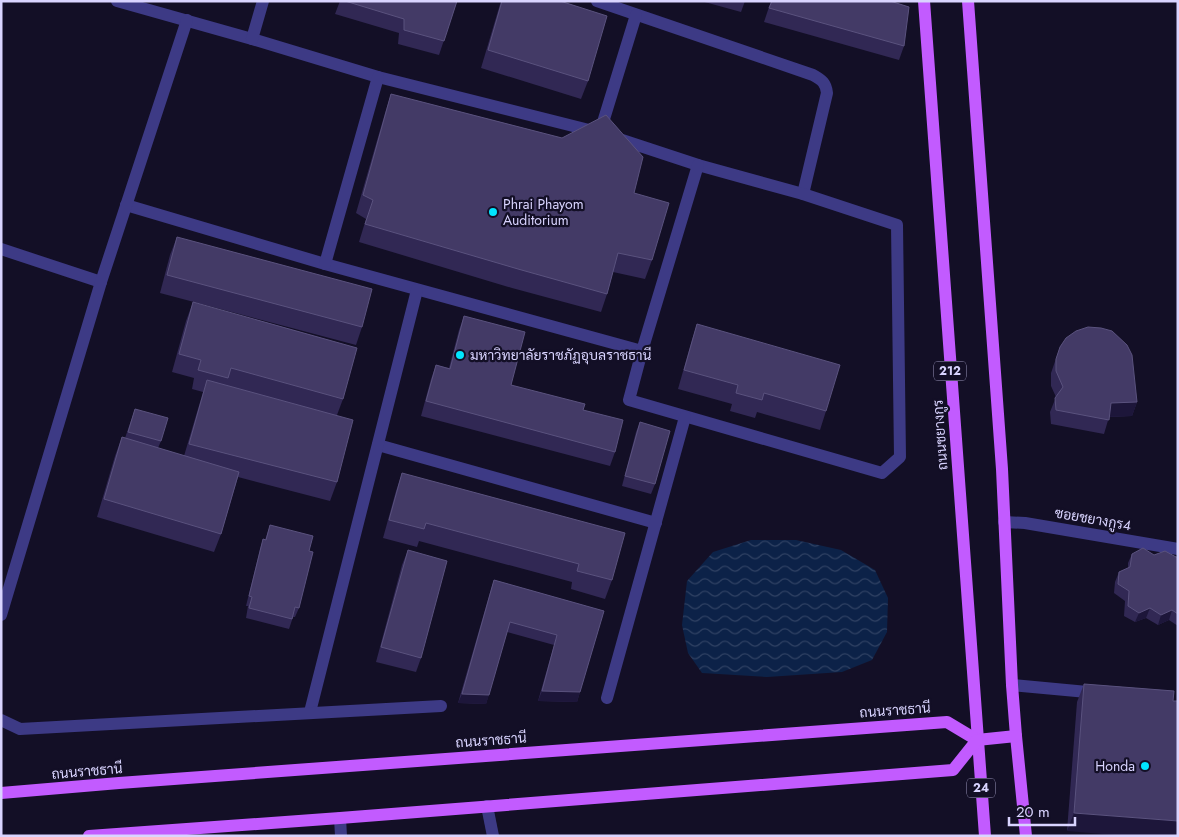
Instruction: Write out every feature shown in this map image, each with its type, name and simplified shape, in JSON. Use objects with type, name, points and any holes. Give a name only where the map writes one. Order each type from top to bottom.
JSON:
[{"type":"main road","name":"ถนนชยางกูร","points":[[924,1],[985,836]]},
{"type":"main road","points":[[968,1],[997,390],[1012,685],[1026,836]]},
{"type":"main road","name":"ถนนราชธานี","points":[[1,793],[947,722],[977,740]]},
{"type":"main road","points":[[89,836],[953,770],[977,740],[1016,736]]},
{"type":"street","points":[[117,1],[378,77],[599,133],[698,165],[803,194],[897,225],[900,456],[882,474],[629,400],[698,165]]},
{"type":"street","points":[[252,39],[263,1]]},
{"type":"street","points":[[597,1],[821,79],[826,85],[827,93],[803,194]]},
{"type":"street","points":[[599,133],[636,15]]},
{"type":"street","points":[[1,615],[101,282],[187,20]]},
{"type":"street","points":[[325,264],[378,77]]},
{"type":"street","points":[[126,205],[325,264],[642,351]]},
{"type":"street","points":[[1,248],[101,282]]},
{"type":"street","points":[[310,712],[417,290]]},
{"type":"street","points":[[607,698],[685,417]]},
{"type":"street","points":[[378,445],[656,522]]},
{"type":"street","name":"ซอยชยางกูร4","points":[[1004,522],[1025,522],[1178,549]]},
{"type":"street","points":[[1012,685],[1110,694]]},
{"type":"street","points":[[1,720],[20,729],[441,706]]},
{"type":"street","points":[[487,806],[493,836]]},
{"type":"street","points":[[340,818],[341,836]]},
{"type":"water","points":[[751,540],[796,540],[841,550],[875,570],[888,598],[887,632],[872,660],[842,672],[767,677],[702,673],[688,653],[682,625],[687,581],[713,552]]},
{"type":"building","points":[[345,1],[457,1],[444,41],[404,30],[404,19]]},
{"type":"building","points":[[502,1],[560,1],[607,16],[588,81],[488,50]]},
{"type":"building","points":[[772,1],[890,1],[909,7],[904,46],[769,8]]},
{"type":"building","name":"Phrai Phayom Auditorium","points":[[391,94],[562,138],[606,115],[643,157],[634,193],[669,203],[652,260],[618,253],[607,294],[365,224],[373,200],[363,195]]},
{"type":"building","points":[[177,237],[372,289],[362,327],[167,275]]},
{"type":"building","points":[[193,302],[357,348],[343,399],[231,368],[228,378],[198,370],[201,360],[179,354]]},
{"type":"building","points":[[464,316],[525,332],[511,385],[585,404],[583,410],[623,420],[615,452],[426,401],[436,365],[450,369]]},
{"type":"building","points":[[697,324],[840,365],[826,411],[764,393],[762,400],[736,393],[738,385],[684,370]]},
{"type":"building","points":[[1088,327],[1112,331],[1127,345],[1132,355],[1137,402],[1111,403],[1109,420],[1056,410],[1055,398],[1063,387],[1056,371],[1056,359],[1060,347],[1066,338],[1076,331]]},
{"type":"building","points":[[207,380],[353,420],[337,482],[189,444]]},
{"type":"building","points":[[135,409],[168,418],[161,441],[128,432]]},
{"type":"building","points":[[640,422],[670,431],[655,484],[625,476]]},
{"type":"building","points":[[122,437],[239,472],[221,534],[104,499]]},
{"type":"building","points":[[402,473],[625,533],[612,580],[577,571],[579,564],[426,523],[424,529],[389,520]]},
{"type":"building","points":[[270,525],[313,536],[309,551],[313,552],[299,608],[295,607],[292,619],[249,608],[252,597],[249,596],[263,539],[266,540]]},
{"type":"building","points":[[1143,548],[1154,555],[1165,551],[1178,557],[1178,614],[1172,610],[1161,615],[1150,608],[1139,613],[1128,606],[1129,591],[1118,584],[1119,572],[1130,567],[1132,554]]},
{"type":"building","points":[[408,550],[447,561],[421,658],[381,647]]},
{"type":"building","points":[[494,580],[604,611],[580,692],[542,691],[557,635],[510,622],[489,695],[462,694]]},
{"type":"building","points":[[1084,684],[1174,691],[1173,701],[1178,701],[1178,821],[1074,813]]},
{"type":"place","name":"Phrai Phayom Auditorium","points":[[493,212]]},
{"type":"place","name":"มหาวิทยาลัยราชภัฏอุบลราชธานี","points":[[460,355]]},
{"type":"place","name":"Honda","points":[[1145,766]]}]
